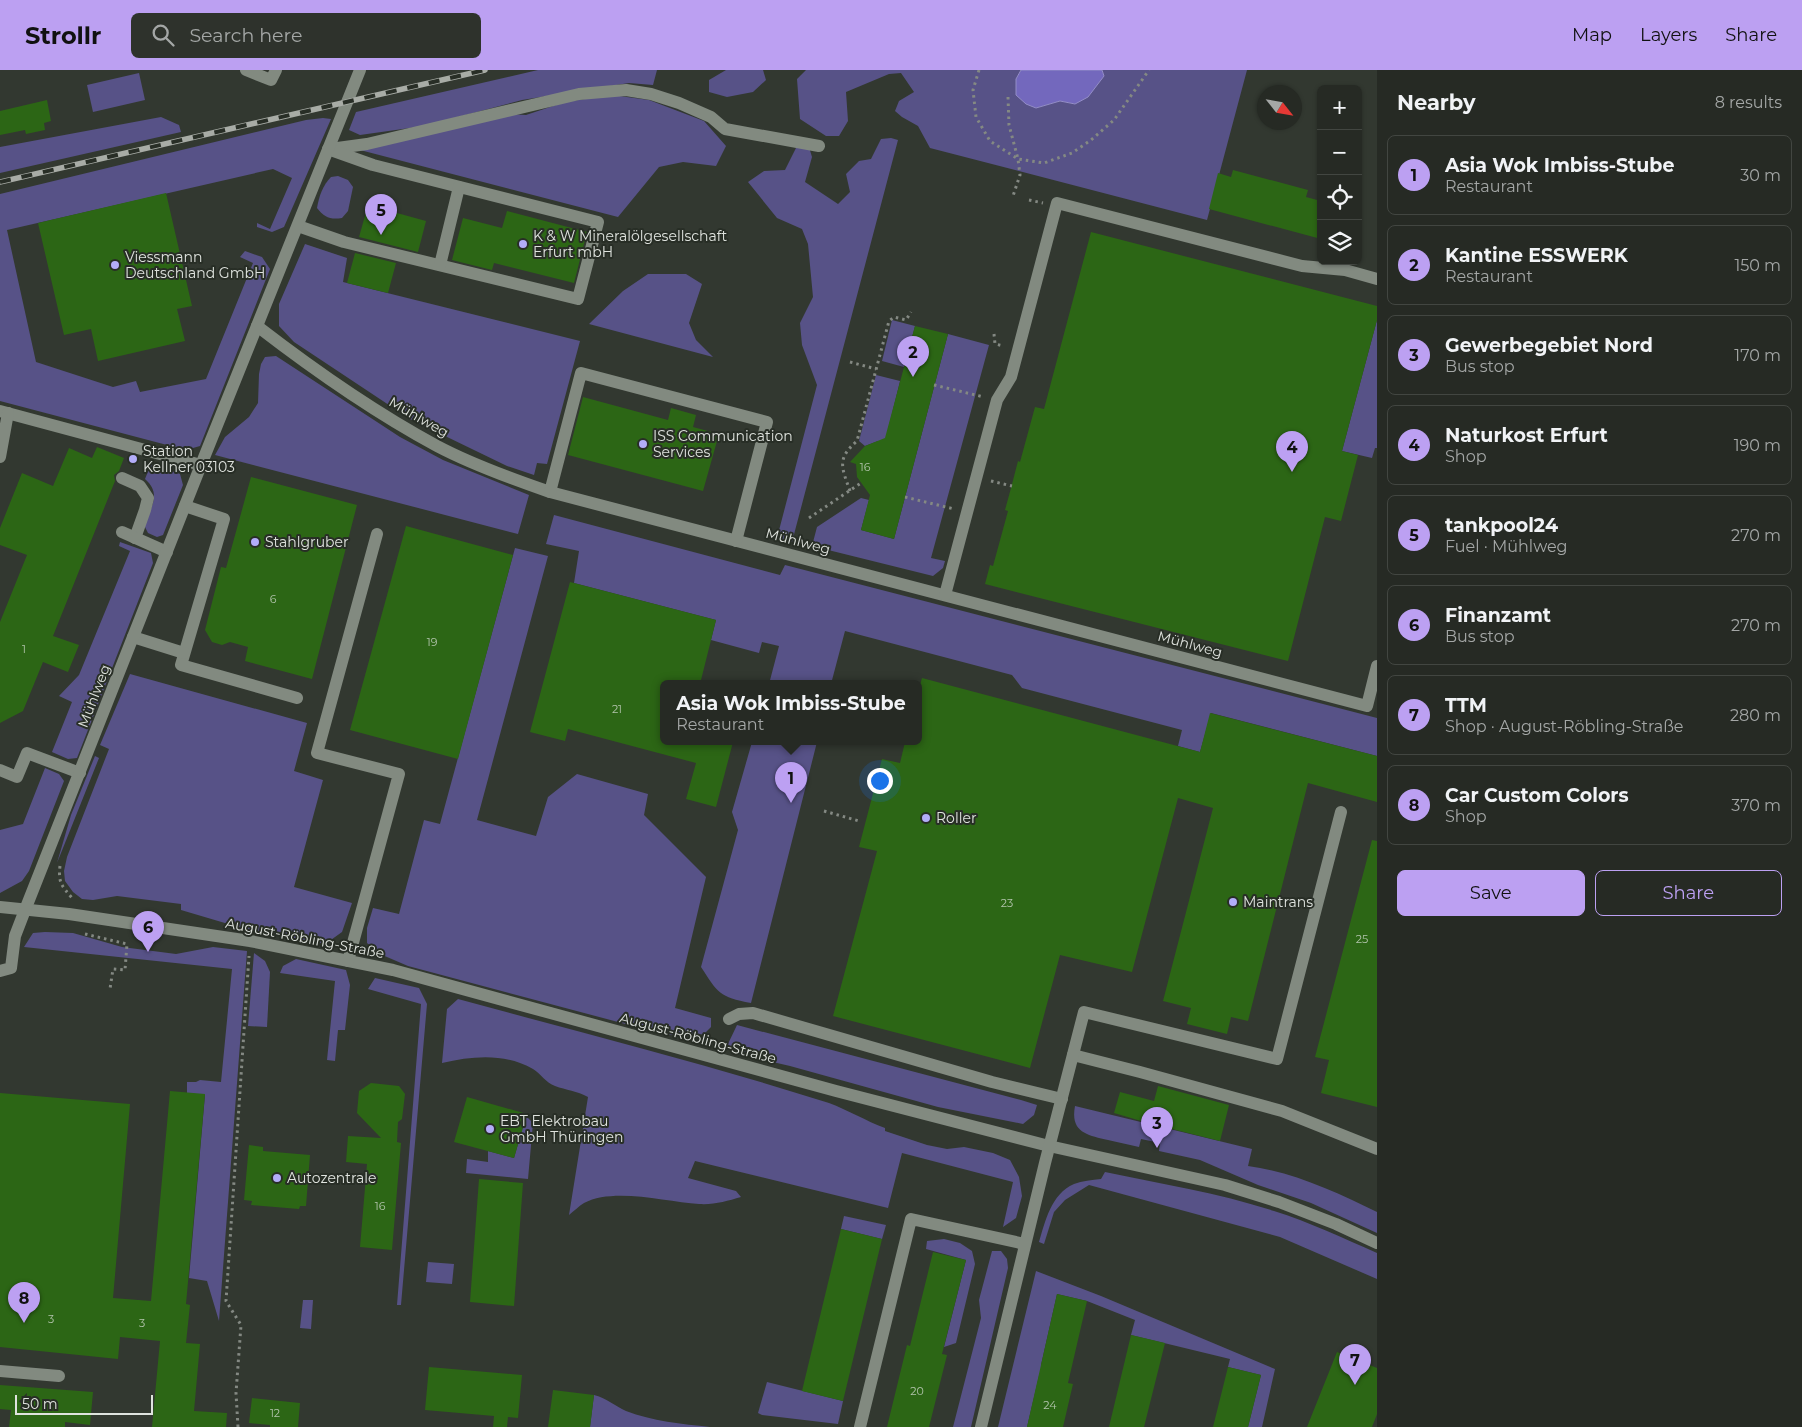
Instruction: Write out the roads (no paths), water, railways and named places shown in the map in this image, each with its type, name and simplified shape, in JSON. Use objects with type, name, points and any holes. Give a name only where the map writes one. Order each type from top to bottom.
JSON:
[{"type":"street","points":[[246,70],[271,80],[276,70]]},
{"type":"street","name":"Mühlweg","points":[[0,971],[11,968],[15,936],[25,910],[200,465],[360,70]]},
{"type":"street","points":[[328,149],[366,144],[579,94],[626,90],[651,94],[679,103],[711,117],[725,129],[819,146]]},
{"type":"street","points":[[298,226],[344,242],[578,298],[598,222],[373,165],[328,149]]},
{"type":"street","points":[[440,265],[459,187]]},
{"type":"street","points":[[945,595],[997,400],[1011,377],[1056,203],[1302,266],[1345,270],[1377,279]]},
{"type":"street","name":"Mühlweg","points":[[257,326],[302,361],[387,417],[438,447],[496,473],[550,492],[1367,706],[1377,666]]},
{"type":"street","points":[[550,492],[581,372],[767,422],[736,541]]},
{"type":"street","points":[[0,458],[4,412],[200,465]]},
{"type":"street","points":[[122,478],[140,486],[148,498],[135,538]]},
{"type":"street","points":[[185,506],[224,518],[180,665],[297,698]]},
{"type":"street","points":[[122,532],[167,552]]},
{"type":"street","points":[[348,960],[399,774],[317,753],[377,534]]},
{"type":"street","points":[[133,637],[184,653]]},
{"type":"street","points":[[0,770],[17,776],[27,753],[80,773]]},
{"type":"street","points":[[981,1427],[1049,1146],[1084,1012],[1278,1059],[1341,812]]},
{"type":"street","name":"August-Röbling-Straße","points":[[0,907],[70,914],[250,940],[393,970],[836,1091],[1049,1146],[1225,1185],[1279,1202],[1336,1224],[1377,1243]]},
{"type":"street","points":[[728,1019],[739,1014],[752,1013],[992,1082],[1062,1099]]},
{"type":"street","points":[[1073,1055],[1282,1111],[1377,1149]]},
{"type":"street","points":[[860,1427],[911,1220],[1025,1244]]},
{"type":"street","points":[[0,1371],[59,1376]]},
{"type":"railway","points":[[0,182],[485,70]]},
{"type":"place","name":"tankpool24","points":[[381,235]]},
{"type":"place","name":"K & W Mineralölgesellschaft Erfurt mbH","points":[[523,244]]},
{"type":"place","name":"Viessmann Deutschland GmbH","points":[[115,265]]},
{"type":"place","name":"Kantine ESSWERK","points":[[913,377]]},
{"type":"place","name":"ISS Communication Services","points":[[643,444]]},
{"type":"place","name":"Station Kellner 03103","points":[[133,459]]},
{"type":"place","name":"Naturkost Erfurt","points":[[1292,472]]},
{"type":"place","name":"Stahlgruber","points":[[255,542]]},
{"type":"place","name":"Asia Wok Imbiss-Stube","points":[[791,803]]},
{"type":"place","name":"Roller","points":[[926,818]]},
{"type":"place","name":"Maintrans","points":[[1233,902]]},
{"type":"place","name":"Finanzamt","points":[[148,952]]},
{"type":"place","name":"EBT Elektrobau GmbH Thüringen","points":[[490,1129]]},
{"type":"place","name":"Gewerbegebiet Nord","points":[[1157,1148]]},
{"type":"place","name":"Autozentrale","points":[[277,1178]]},
{"type":"place","name":"Car Custom Colors","points":[[24,1323]]},
{"type":"place","name":"TTM","points":[[1355,1385]]}]
